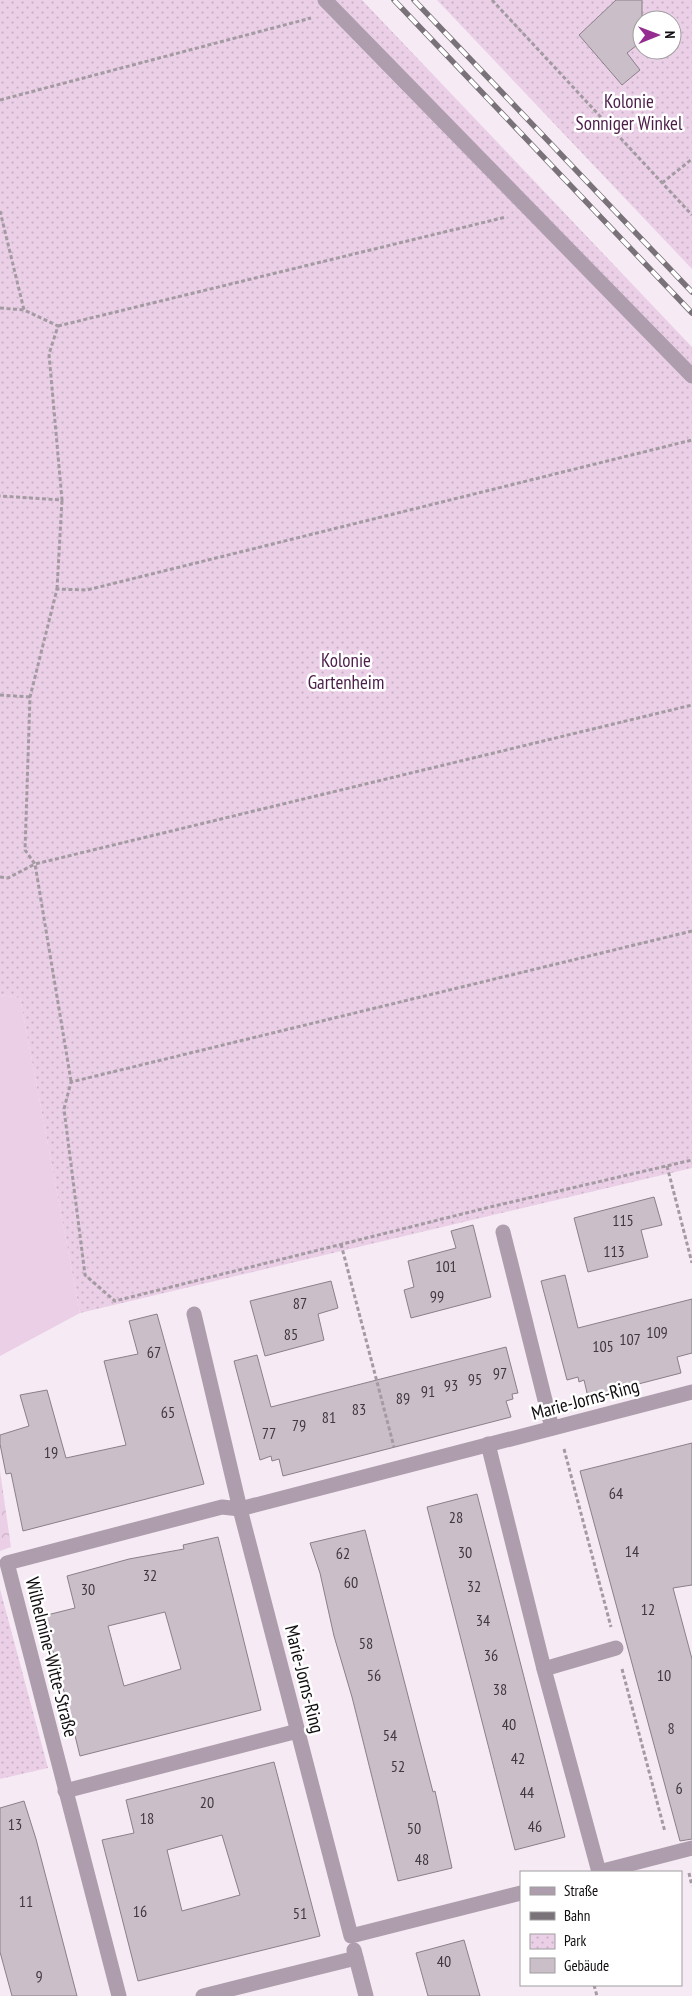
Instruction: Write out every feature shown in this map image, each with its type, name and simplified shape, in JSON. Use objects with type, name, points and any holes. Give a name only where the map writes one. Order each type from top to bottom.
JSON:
[{"type":"street","points":[[325,0],[692,376]]},
{"type":"street","points":[[503,1232],[552,1428]]},
{"type":"street","points":[[194,1314],[240,1509]]},
{"type":"street","name":"Marie-Jorns-Ring","points":[[366,1996],[240,1509],[692,1392]]},
{"type":"street","points":[[488,1444],[544,1669],[599,1871]]},
{"type":"street","name":"Wilhelmine-Witte-Straße","points":[[119,1996],[7,1563],[222,1507],[240,1509]]},
{"type":"street","points":[[544,1669],[616,1648]]},
{"type":"street","points":[[65,1791],[298,1731]]},
{"type":"street","points":[[603,1871],[692,1848]]},
{"type":"street","points":[[351,1936],[520,1892]]},
{"type":"street","points":[[203,1996],[356,1958]]},
{"type":"path","points":[[492,0],[692,215]]},
{"type":"path","points":[[0,100],[336,11]]},
{"type":"path","points":[[662,182],[692,159]]},
{"type":"path","points":[[0,211],[24,310]]},
{"type":"path","points":[[0,308],[24,310],[58,326],[530,211]]},
{"type":"path","points":[[58,326],[49,354],[62,500],[57,588],[30,697],[25,850],[34,864],[71,1082],[64,1109],[85,1275],[115,1301],[490,1207],[692,1160]]},
{"type":"path","points":[[57,588],[87,590],[692,440]]},
{"type":"path","points":[[0,496],[62,500]]},
{"type":"path","points":[[0,694],[30,697]]},
{"type":"path","points":[[0,877],[8,878],[34,864],[692,705]]},
{"type":"path","points":[[71,1082],[692,931]]},
{"type":"path","points":[[667,1166],[692,1263]]},
{"type":"path","points":[[341,1244],[399,1468]]},
{"type":"green space","name":"Kolonie Gartenheim","points":[[0,0],[362,0],[692,347],[692,1168],[80,1313],[20,998],[0,995]]},
{"type":"green space","name":"Kolonie Sonniger Winkel","points":[[437,0],[692,0],[692,269]]},
{"type":"green space","points":[[0,995],[20,998],[80,1313],[0,1356]]},
{"type":"green space","points":[[0,1471],[11,1547],[0,1551]]},
{"type":"green space","points":[[0,1589],[48,1768],[0,1779]]},
{"type":"building","points":[[616,0],[642,0],[642,10],[632,10],[632,49],[627,53],[640,70],[622,85],[579,35]]},
{"type":"building","points":[[654,1197],[662,1225],[641,1230],[648,1257],[588,1272],[574,1218]]},
{"type":"building","points":[[473,1225],[491,1297],[411,1318],[404,1290],[414,1287],[408,1261],[456,1248],[451,1231]]},
{"type":"building","points":[[565,1275],[578,1328],[692,1299],[692,1353],[677,1357],[681,1373],[588,1397],[584,1380],[579,1382],[578,1377],[567,1380],[541,1281]]},
{"type":"building","points":[[331,1281],[338,1308],[318,1314],[324,1340],[265,1356],[250,1301]]},
{"type":"building","points":[[157,1314],[204,1484],[23,1531],[11,1473],[6,1474],[0,1444],[0,1435],[29,1426],[20,1395],[47,1390],[66,1458],[126,1445],[104,1361],[138,1354],[129,1321]]},
{"type":"building","points":[[506,1347],[518,1393],[512,1394],[513,1399],[506,1401],[511,1417],[283,1476],[279,1459],[272,1461],[271,1456],[260,1460],[234,1361],[257,1355],[271,1407]]},
{"type":"building","points":[[692,1443],[692,1585],[673,1588],[692,1659],[692,1839],[680,1841],[580,1471]]},
{"type":"building","points":[[477,1494],[565,1837],[515,1850],[427,1507]]},
{"type":"building","points":[[365,1530],[433,1792],[435,1791],[452,1868],[398,1881],[352,1697],[334,1636],[320,1573],[310,1543]]},
{"type":"building","points":[[218,1537],[261,1710],[80,1756],[43,1616],[75,1608],[67,1576],[129,1559],[184,1549],[183,1545]],"holes":[[[165,1612],[181,1669],[124,1686],[108,1626]]]},
{"type":"building","points":[[274,1762],[320,1936],[138,1981],[102,1840],[134,1833],[126,1800]],"holes":[[[222,1835],[240,1895],[182,1911],[167,1850]]]},
{"type":"building","points":[[24,1801],[36,1839],[77,1996],[12,1996],[0,1952],[0,1808]]},
{"type":"building","points":[[464,1940],[480,1996],[428,1996],[416,1953]]},
{"type":"railway","points":[[394,0],[692,313]]},
{"type":"railway","points":[[414,0],[692,292]]}]
